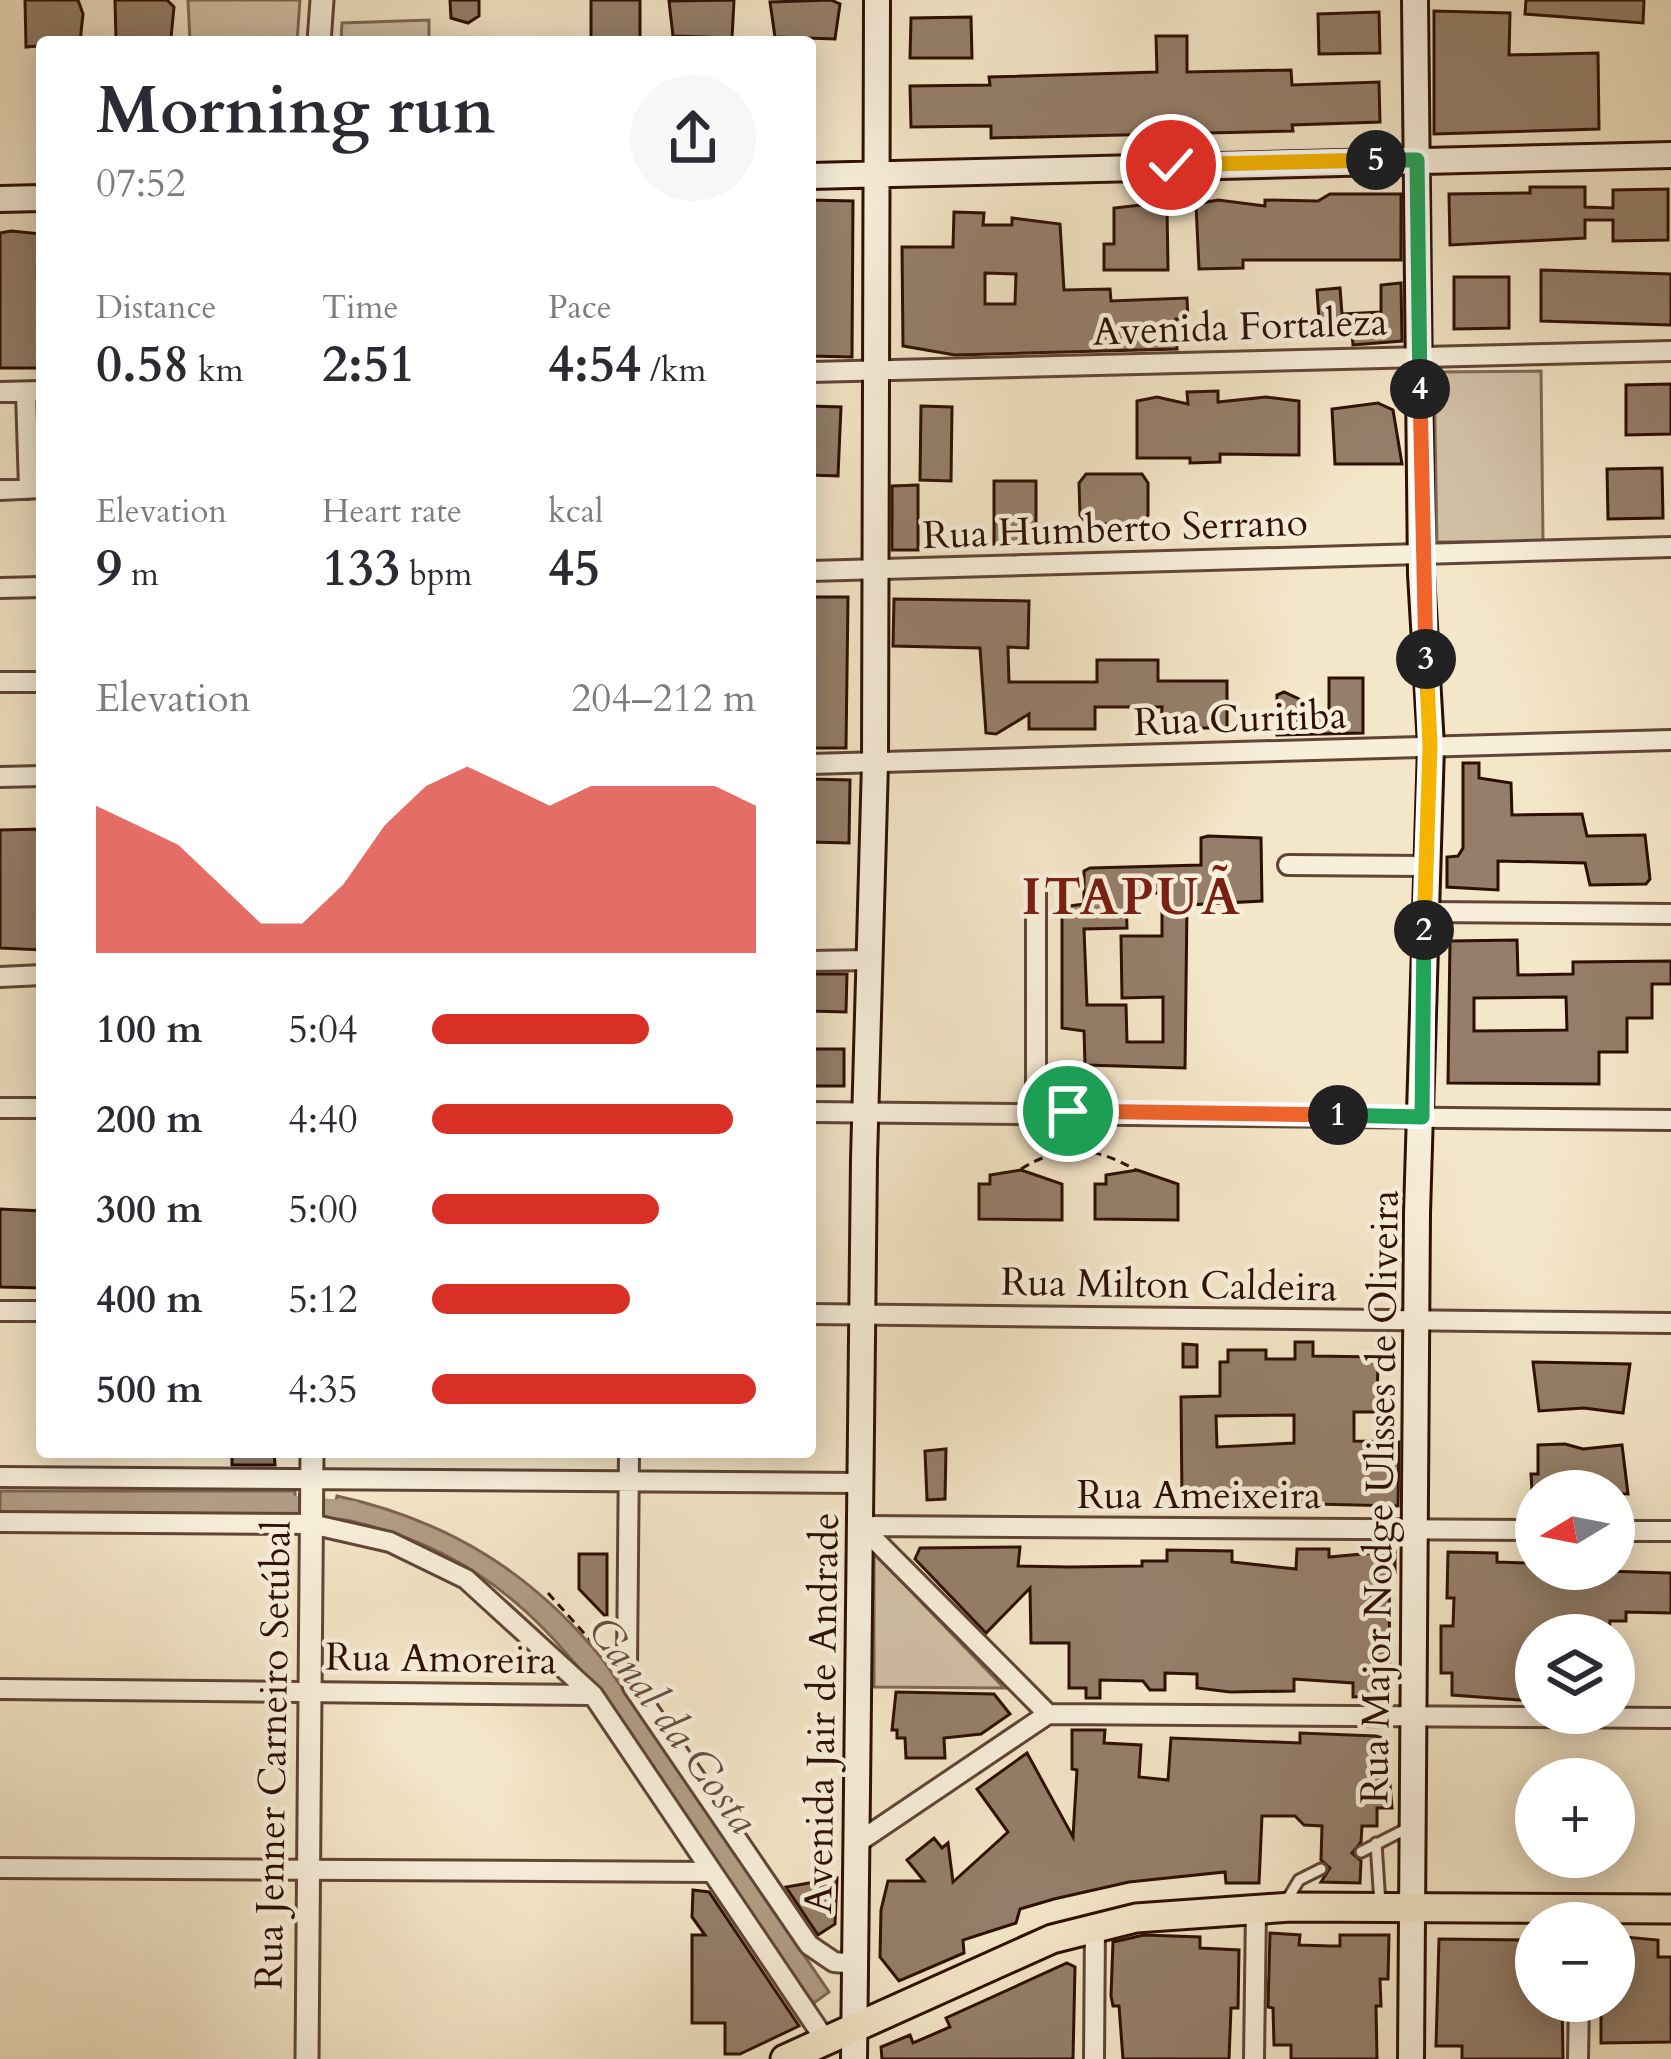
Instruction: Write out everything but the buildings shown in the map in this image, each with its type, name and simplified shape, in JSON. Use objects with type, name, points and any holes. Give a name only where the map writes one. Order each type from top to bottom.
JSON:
[{"type":"main road","name":"Avenida Jair de Andrade","points":[[854,2059],[861,1315],[874,763],[877,0]]},
{"type":"main road","name":"Rua Major Nodge Ulisses de Oliveira","points":[[1411,2059],[1418,1321],[1430,746],[1421,553],[1415,0]]},
{"type":"main road","points":[[816,176],[1671,155]]},
{"type":"main road","points":[[0,200],[36,198]]},
{"type":"main road","points":[[785,2059],[1036,1945],[1095,1925],[1269,1908],[1515,1913]]},
{"type":"main road","points":[[1635,1912],[1671,1909]]},
{"type":"street","points":[[319,36],[322,0]]},
{"type":"street","name":"Avenida Fortaleza","points":[[816,372],[1671,350]]},
{"type":"street","points":[[0,392],[34,391],[36,488],[0,490]]},
{"type":"street","name":"Rua Humberto Serrano","points":[[816,571],[1671,547]]},
{"type":"street","points":[[0,588],[36,587]]},
{"type":"street","points":[[0,682],[36,682]]},
{"type":"street","name":"Rua Curitiba","points":[[816,764],[1671,740]]},
{"type":"street","points":[[0,777],[36,776]]},
{"type":"street","points":[[1288,865],[1425,866]]},
{"type":"street","points":[[1036,890],[1036,1111]]},
{"type":"street","points":[[1424,912],[1671,914]]},
{"type":"street","points":[[816,961],[871,960]]},
{"type":"street","points":[[0,976],[36,975]]},
{"type":"street","points":[[0,1108],[36,1108]]},
{"type":"street","points":[[816,1112],[1671,1120]]},
{"type":"street","points":[[0,1311],[36,1312]]},
{"type":"street","name":"Rua Milton Caldeira","points":[[816,1314],[1671,1323]]},
{"type":"street","name":"Rua Jenner Carneiro Setúbal","points":[[307,2059],[306,1690],[312,1458]]},
{"type":"street","points":[[628,1458],[621,1670],[809,1945],[834,1962],[855,1964]]},
{"type":"street","points":[[0,1477],[312,1485],[859,1483]]},
{"type":"street","points":[[0,1522],[311,1520],[390,1542],[466,1579],[593,1694],[826,2041]]},
{"type":"street","points":[[861,1526],[1048,1714]]},
{"type":"street","name":"Rua Ameixeira","points":[[861,1526],[1515,1531]]},
{"type":"street","points":[[1635,1531],[1671,1532]]},
{"type":"street","name":"Rua Amoreira","points":[[0,1689],[593,1694]]},
{"type":"street","points":[[857,1843],[1048,1714],[1671,1718]]},
{"type":"street","points":[[0,1868],[712,1872]]},
{"type":"street","points":[[1254,2059],[1269,1908]]},
{"type":"street","points":[[1094,2059],[1095,1925]]},
{"type":"street","points":[[1578,2059],[1579,2022]]},
{"type":"lane","points":[[1361,1852],[1413,1826]]},
{"type":"lane","points":[[1376,1843],[1380,1907]]},
{"type":"lane","points":[[1269,1908],[1299,1880],[1321,1869]]},
{"type":"path","points":[[1021,1168],[1050,1151],[1097,1151],[1137,1171]]},
{"type":"path","points":[[548,1593],[621,1670]]},
{"type":"shaded area","points":[[188,0],[300,0],[297,36],[190,36]]},
{"type":"shaded area","points":[[429,20],[429,36],[341,36],[342,23]]},
{"type":"shaded area","points":[[1541,371],[1543,541],[1437,542],[1434,372]]},
{"type":"shaded area","points":[[0,1491],[295,1491],[295,1515],[0,1512]]},
{"type":"shaded area","points":[[337,1496],[451,1535],[517,1576],[576,1629],[603,1660],[829,1992],[814,2003],[797,1983],[630,1736],[563,1650],[527,1613],[442,1554],[391,1532],[332,1517]]},
{"type":"shaded area","points":[[874,1553],[1004,1688],[874,1687]]},
{"type":"waterway","name":"Canal da Costa","points":[[274,1503],[354,1510]]},
{"type":"district","name":"ITAPUÃ","points":[[1132,898]]},
{"type":"route","points":[[1068,1111],[1422,1117],[1430,746],[1421,574],[1417,160],[1171,165]]}]
